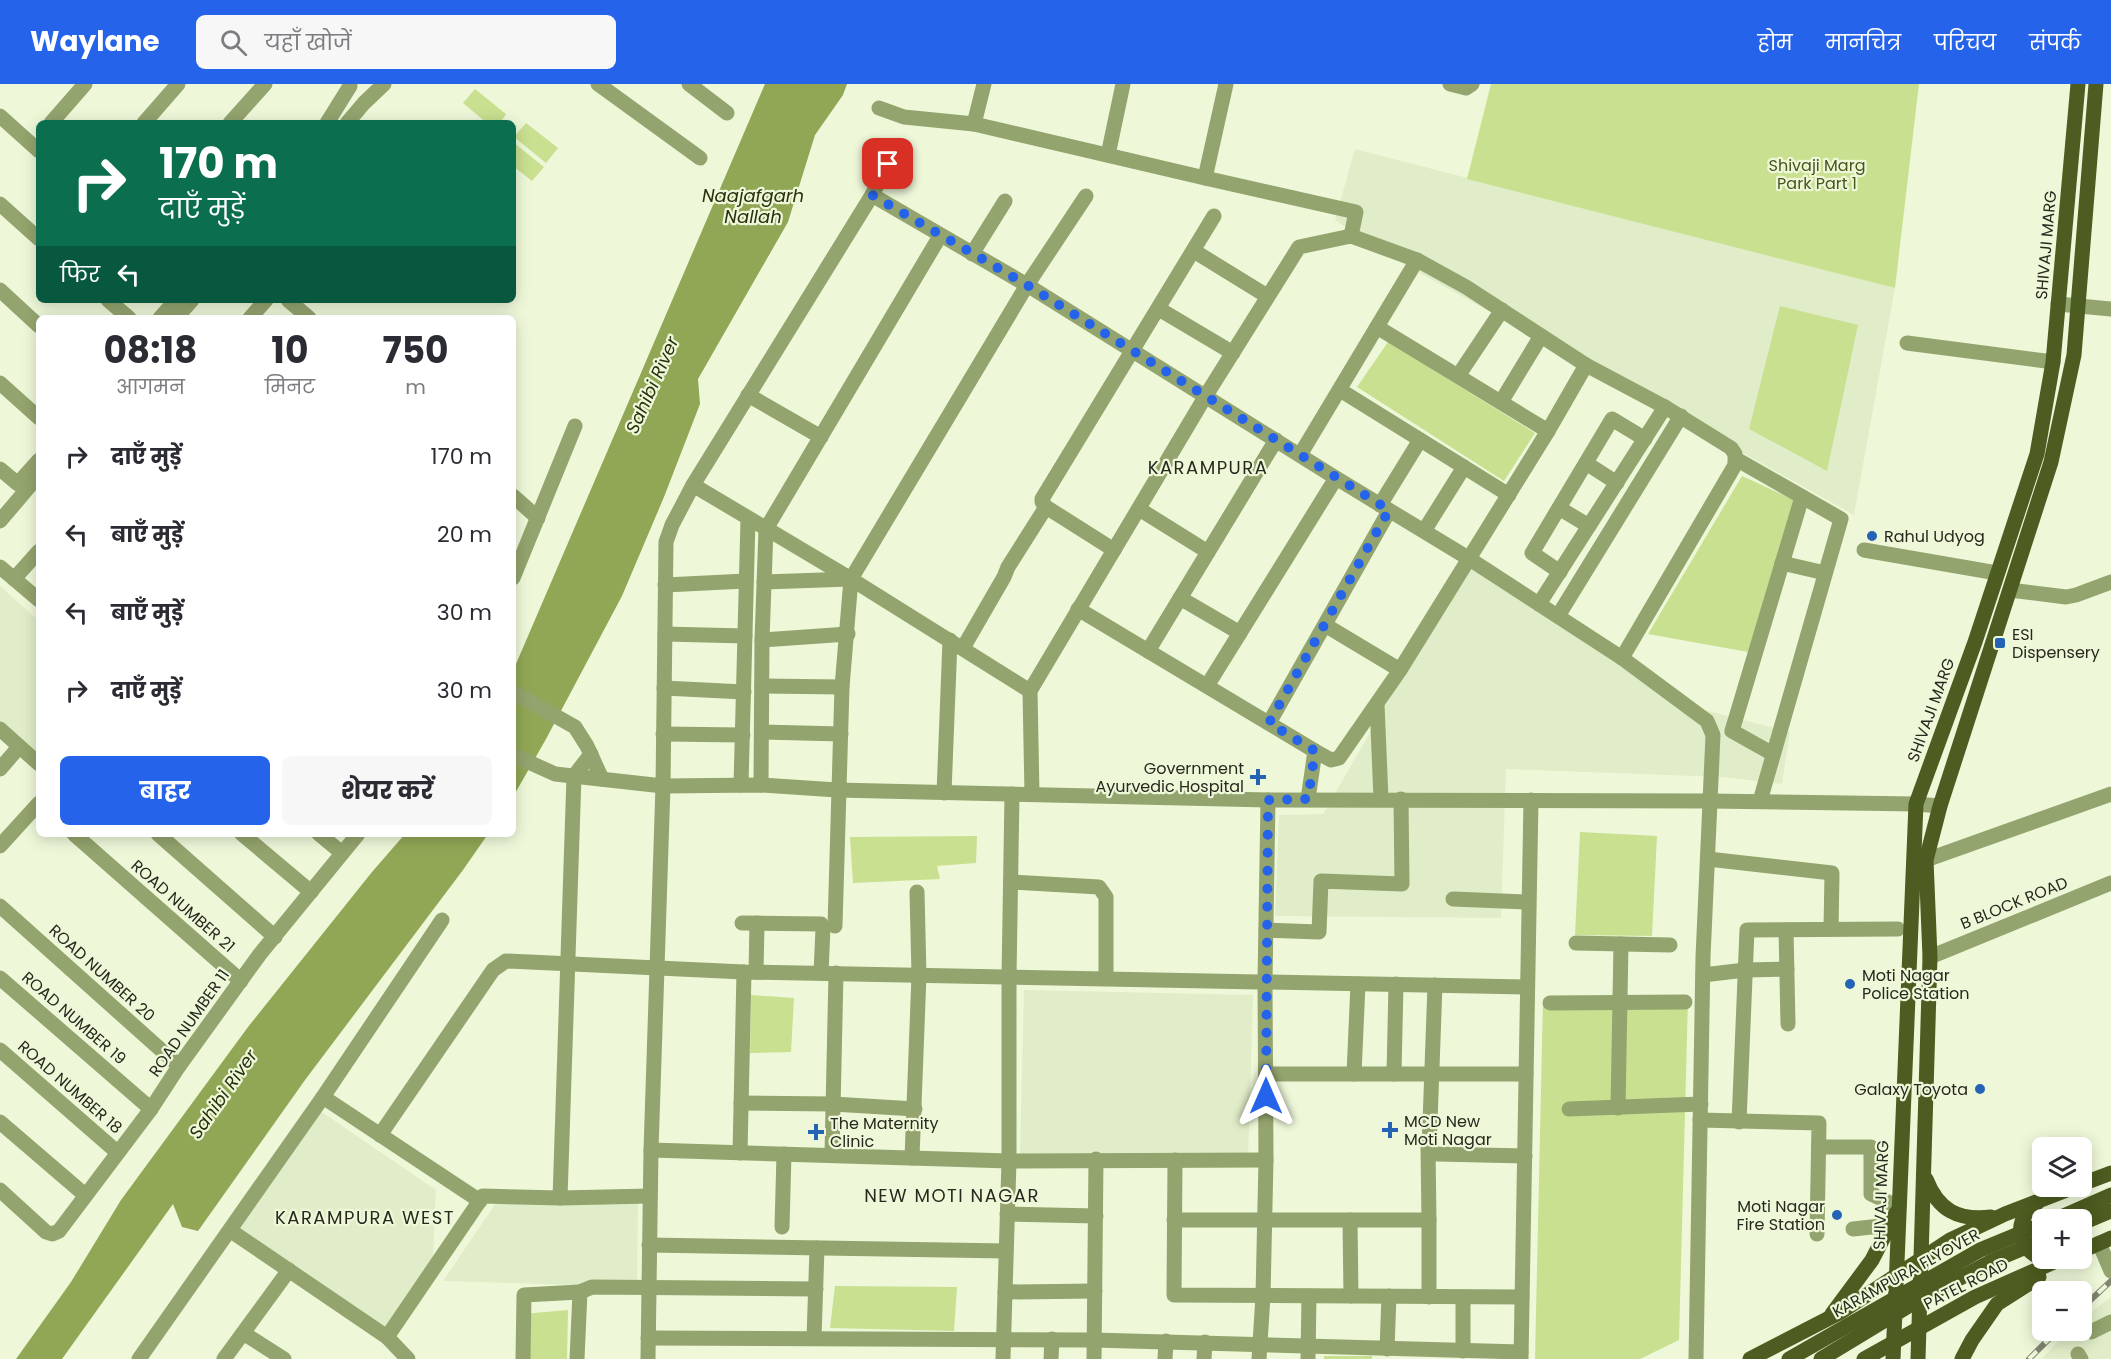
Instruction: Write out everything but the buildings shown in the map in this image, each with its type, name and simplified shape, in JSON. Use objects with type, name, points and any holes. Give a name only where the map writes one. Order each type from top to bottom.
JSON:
[{"type":"main road","name":"SHIVAJI MARG","points":[[1893,1359],[1916,804],[1975,642],[2037,454],[2053,362],[2078,84]]},
{"type":"main road","points":[[1918,1359],[1930,957],[1926,860],[1940,806],[2051,462],[2074,355],[2096,84]]},
{"type":"main road","points":[[2092,1180],[2111,1173]]},
{"type":"main road","points":[[1923,1174],[1938,1203],[1955,1214],[1977,1218],[2005,1214]]},
{"type":"main road","points":[[2079,1209],[2111,1195]]},
{"type":"main road","points":[[1750,1359],[1829,1318],[1950,1240],[2005,1214],[2052,1197]]},
{"type":"main road","points":[[2032,1254],[2022,1239],[2021,1228],[2030,1208],[2040,1202]]},
{"type":"main road","points":[[1829,1318],[1872,1260],[1899,1207]]},
{"type":"main road","points":[[2092,1219],[2111,1211]]},
{"type":"main road","name":"KARAMPURA FLYOVER","points":[[1789,1359],[1980,1250],[2032,1229]]},
{"type":"main road","name":"KARAMPURA FLYOVER","points":[[1821,1359],[1910,1305],[1989,1262],[2032,1244]]},
{"type":"main road","name":"PATEL ROAD","points":[[1864,1359],[1976,1296],[2039,1269]]},
{"type":"main road","points":[[1962,1359],[1997,1304],[2048,1269]]},
{"type":"street","points":[[54,120],[85,84]]},
{"type":"street","points":[[147,120],[178,84]]},
{"type":"street","points":[[233,120],[265,84]]},
{"type":"street","points":[[329,120],[348,85],[367,87],[379,84]]},
{"type":"street","points":[[350,120],[384,84]]},
{"type":"street","points":[[598,84],[700,158]]},
{"type":"street","points":[[689,84],[727,113]]},
{"type":"street","points":[[974,124],[984,84]]},
{"type":"street","points":[[1108,156],[1123,84]]},
{"type":"street","points":[[1205,178],[1226,84]]},
{"type":"street","points":[[1450,84],[1466,88],[1472,84]]},
{"type":"street","points":[[879,108],[904,117],[974,124],[1356,212],[1352,236]]},
{"type":"street","points":[[0,116],[36,143]]},
{"type":"street","points":[[648,1359],[655,968],[663,786],[666,542],[668,533],[693,485],[872,195],[888,164]]},
{"type":"street","points":[[872,195],[1027,285],[1468,558],[1622,658],[1707,721],[1713,735],[1703,975],[1696,1359]]},
{"type":"street","points":[[835,926],[837,790],[842,687],[851,579],[1027,285],[1086,196]]},
{"type":"street","points":[[972,254],[1005,201]]},
{"type":"street","points":[[0,204],[36,236]]},
{"type":"street","points":[[1114,550],[1046,507],[1042,499],[1214,216]]},
{"type":"street","points":[[761,785],[765,530],[940,236]]},
{"type":"street","points":[[1032,794],[1030,691],[1205,397],[1299,247],[1352,236],[1417,260],[1502,310],[1586,365],[1681,416],[1731,448],[1736,459],[1735,465],[1622,658]]},
{"type":"street","points":[[1194,251],[1267,296]]},
{"type":"street","points":[[1300,455],[1417,260]]},
{"type":"street","points":[[0,290],[36,323]]},
{"type":"street","points":[[112,303],[126,315]]},
{"type":"street","points":[[163,315],[173,303]]},
{"type":"street","points":[[179,315],[189,303]]},
{"type":"street","points":[[253,315],[263,303]]},
{"type":"street","points":[[292,303],[306,315]]},
{"type":"street","points":[[2058,304],[2111,309]]},
{"type":"street","points":[[1159,309],[1233,353]]},
{"type":"street","points":[[1458,376],[1502,310]]},
{"type":"street","points":[[1377,327],[1548,431]]},
{"type":"street","points":[[1501,402],[1541,336]]},
{"type":"street","points":[[1908,344],[2053,362]]},
{"type":"street","points":[[1078,609],[1315,751],[1331,760],[1339,758],[1400,670],[1509,495],[1586,365]]},
{"type":"street","points":[[0,383],[36,415]]},
{"type":"street","points":[[1340,390],[1509,495]]},
{"type":"street","points":[[748,395],[820,437]]},
{"type":"street","points":[[1539,604],[1665,407]]},
{"type":"street","points":[[1558,616],[1681,416]]},
{"type":"street","points":[[1560,572],[1532,554],[1612,419],[1645,439]]},
{"type":"street","points":[[516,570],[575,426]]},
{"type":"street","points":[[1148,651],[1276,440]]},
{"type":"street","points":[[1269,723],[1324,625],[1420,440]]},
{"type":"street","points":[[1736,459],[1841,519],[1760,801]]},
{"type":"street","points":[[0,505],[36,463]]},
{"type":"street","points":[[1586,463],[1617,483]]},
{"type":"street","points":[[1424,531],[1464,467]]},
{"type":"street","points":[[0,469],[18,484]]},
{"type":"street","points":[[1207,686],[1336,478]]},
{"type":"street","points":[[0,521],[36,479]]},
{"type":"street","points":[[693,485],[765,530],[851,579],[1030,691]]},
{"type":"street","points":[[1773,754],[1732,731],[1802,497]]},
{"type":"street","points":[[516,499],[537,518]]},
{"type":"street","points":[[944,793],[956,644],[1004,577],[1046,507]]},
{"type":"street","points":[[1559,508],[1589,526]]},
{"type":"street","points":[[1139,509],[1208,552]]},
{"type":"street","points":[[741,785],[748,519]]},
{"type":"street","points":[[1864,550],[1997,573]]},
{"type":"street","points":[[14,579],[36,554]]},
{"type":"street","points":[[1782,563],[1825,573]]},
{"type":"street","points":[[0,567],[36,597]]},
{"type":"street","points":[[764,582],[851,579]]},
{"type":"street","points":[[666,585],[746,581]]},
{"type":"street","points":[[2010,590],[2066,597],[2111,582]]},
{"type":"street","points":[[1180,598],[1240,633]]},
{"type":"street","points":[[1324,625],[1400,670]]},
{"type":"street","points":[[665,634],[745,636]]},
{"type":"street","points":[[762,640],[848,634]]},
{"type":"street","points":[[762,686],[842,687]]},
{"type":"street","points":[[664,688],[744,692]]},
{"type":"street","points":[[516,694],[574,727],[591,754],[602,779]]},
{"type":"street","points":[[1377,704],[1381,799]]},
{"type":"street","points":[[0,729],[36,761]]},
{"type":"street","points":[[762,732],[841,734]]},
{"type":"street","points":[[663,734],[743,735]]},
{"type":"street","points":[[0,769],[20,747]]},
{"type":"street","points":[[1308,799],[1315,751]]},
{"type":"street","points":[[560,1197],[574,776],[591,754]]},
{"type":"street","points":[[516,756],[555,774],[663,786],[761,785],[837,790],[1268,800],[1760,801],[1940,806]]},
{"type":"street","points":[[1003,1359],[1009,1161],[1012,794]]},
{"type":"street","points":[[1926,860],[2111,794]]},
{"type":"street","points":[[1259,1352],[1263,1296],[1266,1160],[1265,981],[1268,800]]},
{"type":"street","points":[[1266,930],[1319,932],[1321,882],[1402,884],[1401,800]]},
{"type":"street","points":[[648,1338],[1004,1338],[1166,1341],[1204,1342],[1259,1352],[1366,1354],[1387,1349],[1411,1354],[1521,1356],[1531,801]]},
{"type":"street","points":[[0,846],[36,807]]},
{"type":"street","name":"ROAD NUMBER 21","points":[[77,837],[241,981]]},
{"type":"street","points":[[161,837],[275,936]]},
{"type":"street","points":[[246,837],[311,892]]},
{"type":"street","points":[[323,837],[342,853]]},
{"type":"street","name":"ROAD NUMBER 11","points":[[0,1190],[46,1232],[52,1234],[59,1231],[151,1109],[179,1066],[241,981],[355,837]]},
{"type":"street","points":[[1708,859],[1832,873],[1831,929]]},
{"type":"street","points":[[1011,882],[1099,888],[1106,897],[1106,978]]},
{"type":"street","name":"B BLOCK ROAD","points":[[1930,957],[2111,883]]},
{"type":"street","points":[[912,1158],[920,975],[917,892]]},
{"type":"street","points":[[1453,899],[1528,902]]},
{"type":"street","name":"ROAD NUMBER 20","points":[[0,906],[179,1066]]},
{"type":"street","points":[[139,1359],[231,1231],[442,920]]},
{"type":"street","points":[[740,1153],[750,972],[750,923],[821,924],[828,973],[833,1104],[832,1155]]},
{"type":"street","points":[[1739,1122],[1747,930],[1898,929]]},
{"type":"street","points":[[1786,930],[1788,1024]]},
{"type":"street","points":[[1576,943],[1670,945]]},
{"type":"street","points":[[1618,1108],[1621,944]]},
{"type":"street","points":[[380,1135],[499,964],[506,961],[750,972],[1526,987]]},
{"type":"street","points":[[1703,975],[1745,970],[1787,969]]},
{"type":"street","name":"ROAD NUMBER 19","points":[[0,978],[151,1109]]},
{"type":"street","points":[[1354,1074],[1358,984]]},
{"type":"street","points":[[1394,1074],[1396,984]]},
{"type":"street","points":[[1429,1297],[1428,1148],[1435,985]]},
{"type":"street","points":[[1550,1003],[1685,1002]]},
{"type":"street","name":"ROAD NUMBER 18","points":[[0,1050],[117,1152]]},
{"type":"street","points":[[1266,1074],[1526,1074]]},
{"type":"street","points":[[323,1097],[480,1201]]},
{"type":"street","points":[[741,1103],[833,1104],[915,1109]]},
{"type":"street","points":[[1569,1109],[1618,1108],[1700,1112],[1739,1122],[1820,1123],[1817,1234]]},
{"type":"street","points":[[0,1122],[85,1195]]},
{"type":"street","points":[[1819,1147],[1871,1147],[1871,1194],[1899,1207]]},
{"type":"street","points":[[1428,1148],[1430,1152],[1437,1154],[1525,1155]]},
{"type":"street","points":[[651,1150],[1009,1161],[1266,1160]]},
{"type":"street","points":[[782,1227],[784,1154]]},
{"type":"street","points":[[1094,1359],[1096,1159]]},
{"type":"street","points":[[1175,1160],[1174,1295],[1522,1297]]},
{"type":"street","points":[[387,1337],[483,1196],[650,1196]]},
{"type":"street","points":[[1007,1214],[1096,1216]]},
{"type":"street","points":[[1174,1220],[1429,1220]]},
{"type":"street","points":[[1350,1220],[1351,1296]]},
{"type":"street","points":[[1853,1229],[1890,1225]]},
{"type":"street","points":[[231,1231],[387,1337],[408,1359]]},
{"type":"street","points":[[2105,1241],[2111,1271]]},
{"type":"street","points":[[649,1245],[1006,1251]]},
{"type":"street","points":[[814,1338],[817,1248]]},
{"type":"street","points":[[224,1359],[290,1270]]},
{"type":"street","points":[[523,1359],[524,1295],[580,1292],[592,1287],[816,1289]]},
{"type":"street","points":[[1005,1292],[1095,1291]]},
{"type":"street","points":[[577,1359],[580,1292]]},
{"type":"street","points":[[1308,1353],[1309,1296]]},
{"type":"street","points":[[1387,1349],[1389,1296]]},
{"type":"street","points":[[1459,1354],[1463,1297]]},
{"type":"street","points":[[2092,1332],[2111,1322]]},
{"type":"street","points":[[243,1332],[284,1359]]},
{"type":"street","points":[[1051,1359],[1052,1339]]},
{"type":"street","points":[[1165,1359],[1166,1341]]},
{"type":"street","points":[[1204,1342],[1204,1359]]},
{"type":"shaded area","points":[[1355,149],[1895,288],[1854,515],[1386,254],[1335,220]]},
{"type":"shaded area","points":[[1470,560],[1693,707],[1790,732],[1782,784],[1722,777],[1506,769],[1501,918],[1275,916],[1279,815],[1323,814]]},
{"type":"shaded area","points":[[0,586],[36,618],[36,758],[0,726]]},
{"type":"shaded area","points":[[1024,990],[1253,995],[1248,1160],[1020,1155]]},
{"type":"shaded area","points":[[310,1104],[436,1190],[433,1257],[388,1331],[229,1222]]},
{"type":"shaded area","points":[[638,1202],[637,1287],[443,1281],[496,1203]]},
{"type":"shaded area","points":[[2111,1297],[2111,1359],[2042,1359],[2058,1341],[2092,1341],[2092,1311]]},
{"type":"green space","name":"Shivaji Marg Park Part 1","points":[[1491,84],[1919,84],[1895,288],[1467,179]]},
{"type":"green space","points":[[475,89],[506,114],[502,120],[483,120],[463,103]]},
{"type":"green space","points":[[526,123],[558,148],[546,163],[516,139],[516,135]]},
{"type":"green space","points":[[516,144],[544,167],[532,181],[516,168]]},
{"type":"green space","points":[[1780,306],[1858,325],[1827,471],[1749,429]]},
{"type":"green space","points":[[1388,342],[1535,433],[1504,481],[1357,387]]},
{"type":"green space","points":[[1742,476],[1796,501],[1748,652],[1648,634]]},
{"type":"green space","points":[[1580,832],[1657,836],[1652,936],[1575,935]]},
{"type":"green space","points":[[977,836],[976,863],[937,866],[940,879],[853,883],[850,837]]},
{"type":"green space","points":[[751,995],[794,998],[791,1052],[750,1053]]},
{"type":"green space","points":[[1543,999],[1688,999],[1679,1340],[1640,1359],[1535,1359]]},
{"type":"green space","points":[[835,1286],[957,1287],[954,1331],[830,1328]]},
{"type":"green space","points":[[568,1310],[567,1359],[521,1359],[522,1314]]},
{"type":"green space","points":[[1324,1356],[1372,1356],[1372,1359],[1324,1359]]},
{"type":"water","name":"Naajafgarh Nallah","points":[[765,84],[847,84],[843,95],[815,135],[788,222],[698,379],[700,404],[622,596],[516,792],[516,664]]},
{"type":"water","name":"Sahibi River","points":[[402,837],[486,837],[305,1080],[198,1231],[182,1227],[173,1204],[62,1359],[16,1359],[71,1282],[121,1200],[248,1027]]},
{"type":"railway","points":[[2092,1299],[2111,1281]]},
{"type":"railway","points":[[2029,1359],[2047,1341]]},
{"type":"place","name":"Rahul Udyog","points":[[1872,536]]},
{"type":"place","name":"ESI Dispensery","points":[[2000,643]]},
{"type":"place","name":"Government Ayurvedic Hospital","points":[[1258,777]]},
{"type":"place","name":"Moti Nagar Police Station","points":[[1850,984]]},
{"type":"place","name":"Galaxy Toyota","points":[[1980,1089]]},
{"type":"place","name":"MCD New Moti Nagar","points":[[1390,1130]]},
{"type":"place","name":"The Maternity Clinic","points":[[816,1132]]},
{"type":"place","name":"Moti Nagar Fire Station","points":[[1837,1215]]},
{"type":"district","name":"KARAMPURA","points":[[1208,467]]},
{"type":"district","name":"NEW MOTI NAGAR","points":[[952,1195]]},
{"type":"district","name":"KARAMPURA WEST","points":[[365,1217]]},
{"type":"route","points":[[888,164],[872,195],[1027,285],[1389,510],[1269,723],[1315,751],[1308,799],[1268,800],[1266,1096]]}]
